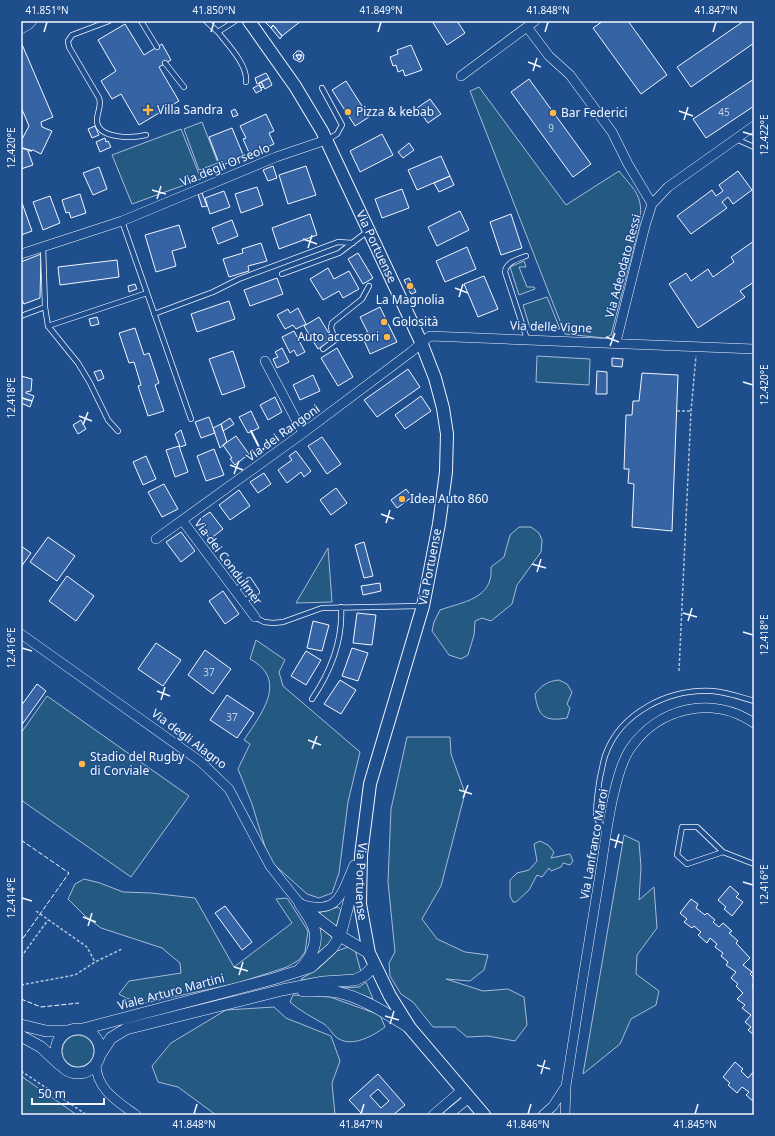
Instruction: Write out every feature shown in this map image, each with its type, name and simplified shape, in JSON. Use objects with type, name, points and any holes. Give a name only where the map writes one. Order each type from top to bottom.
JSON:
[{"type":"main road","name":"Via Portuense","points":[[249,21],[310,109],[369,230],[421,342],[439,388],[446,428],[447,451],[443,498],[423,606],[375,763],[370,784],[361,855],[360,900],[370,953],[374,966],[390,996],[410,1028],[484,1115]]},
{"type":"street","points":[[21,29],[28,26],[32,21]]},
{"type":"street","points":[[461,76],[535,21]]},
{"type":"street","points":[[527,27],[549,56],[570,75],[612,132],[628,164],[652,204]]},
{"type":"street","name":"Via Adeodato Ressi","points":[[616,342],[652,204],[668,187],[754,126]]},
{"type":"street","name":"Via degli Orseolo","points":[[21,254],[122,221],[276,158],[326,140]]},
{"type":"street","name":"Via delle Vigne","points":[[421,342],[430,336],[439,335],[754,348]]},
{"type":"street","name":"Via dei Rangoni","points":[[156,539],[303,433],[411,352],[421,342]]},
{"type":"street","points":[[265,361],[303,433]]},
{"type":"street","name":"Via dei Condulmer","points":[[182,520],[242,602],[255,617]]},
{"type":"street","name":"Via degli Alagno","points":[[21,634],[201,762],[223,781],[246,820],[270,866],[300,904],[340,936],[370,953]]},
{"type":"street","name":"Via Lanfranco Maroi","points":[[565,1115],[566,1086],[606,832],[619,775],[629,750],[642,734],[652,726],[667,716],[684,709],[704,707],[732,711],[754,723]]},
{"type":"street","points":[[300,904],[320,908],[335,903],[344,891],[353,868],[361,855]]},
{"type":"street","name":"Viale Arturo Martini","points":[[83,1029],[289,975],[317,964],[332,948],[340,936],[361,855]]},
{"type":"street","name":"Viale Arturo Martini","points":[[289,975],[305,964],[315,943],[314,927],[300,904]]},
{"type":"street","name":"Viale Arturo Martini","points":[[98,1060],[111,1038],[126,1029],[282,990],[323,982],[356,980],[365,975],[374,966]]},
{"type":"street","name":"Viale Arturo Martini","points":[[282,990],[326,991],[344,994],[376,1008],[410,1028]]},
{"type":"street","points":[[21,1025],[46,1031],[83,1029],[90,1032],[98,1042],[97,1078],[103,1087],[136,1115]]},
{"type":"street","points":[[60,1065],[56,1049],[59,1038],[68,1031]]},
{"type":"street","points":[[21,1036],[41,1047],[68,1071],[77,1074],[86,1072],[98,1060]]},
{"type":"street","name":"Via Lanfranco Maroi","points":[[543,1115],[553,1106],[566,1086]]},
{"type":"street","points":[[433,1115],[465,1094]]},
{"type":"street","points":[[448,1115],[465,1094]]},
{"type":"lane","points":[[109,21],[72,35],[68,40],[69,47],[100,98],[97,120],[99,127],[109,134],[120,137],[134,138],[146,135]]},
{"type":"lane","points":[[141,21],[157,47]]},
{"type":"lane","points":[[206,21],[218,32],[242,65],[246,73],[246,82]]},
{"type":"lane","points":[[218,32],[235,21]]},
{"type":"lane","points":[[165,63],[184,87]]},
{"type":"lane","points":[[322,88],[342,125],[337,134],[326,140]]},
{"type":"lane","points":[[734,139],[754,147]]},
{"type":"lane","points":[[122,221],[191,419]]},
{"type":"lane","points":[[282,274],[338,253],[369,230]]},
{"type":"lane","points":[[154,314],[213,292],[239,278],[338,242],[353,243]]},
{"type":"lane","points":[[43,246],[45,307],[48,326],[78,363],[90,383],[108,420],[118,431]]},
{"type":"lane","points":[[526,256],[511,262],[505,268],[505,272],[527,339]]},
{"type":"lane","points":[[323,349],[335,340],[331,328],[332,323],[362,298],[369,286]]},
{"type":"lane","points":[[48,326],[146,293]]},
{"type":"lane","points":[[21,316],[45,307]]},
{"type":"lane","points":[[234,591],[249,580],[257,592],[242,602]]},
{"type":"lane","points":[[255,617],[268,623],[278,623],[315,609],[341,607],[423,606]]},
{"type":"lane","points":[[312,699],[329,669],[336,650],[341,628],[341,607]]},
{"type":"lane","points":[[606,832],[597,818],[599,783],[605,755],[620,730],[636,714],[665,697],[689,692],[732,694],[754,701]]},
{"type":"lane","points":[[723,852],[687,864],[677,855],[682,827],[697,827],[723,852],[754,864]]},
{"type":"path","points":[[679,671],[691,411],[697,346]]},
{"type":"path","points":[[678,411],[691,411]]},
{"type":"path","points":[[36,911],[87,947],[95,962]]},
{"type":"path","points":[[21,957],[48,920]]},
{"type":"path","points":[[21,985],[75,975],[95,962],[122,949]]},
{"type":"path","points":[[21,1071],[83,1114],[87,1115]]},
{"type":"shaded area","points":[[479,87],[566,205],[619,171],[637,194],[641,214],[640,223],[611,335],[605,338],[565,334],[470,91]]},
{"type":"shaded area","points":[[202,122],[218,163],[199,170],[184,129]]},
{"type":"shaded area","points":[[181,129],[201,179],[132,204],[112,155]]},
{"type":"shaded area","points":[[524,261],[526,267],[519,267],[527,287],[534,287],[535,289],[519,295],[510,267]]},
{"type":"shaded area","points":[[547,297],[560,329],[530,328],[523,305]]},
{"type":"shaded area","points":[[537,356],[590,359],[589,385],[536,382]]},
{"type":"shaded area","points":[[519,527],[531,527],[539,533],[542,540],[541,552],[517,585],[512,604],[491,621],[482,618],[475,621],[474,635],[468,655],[461,659],[449,655],[432,631],[434,622],[440,610],[475,598],[482,593],[491,578],[491,567],[504,557],[510,535]]},
{"type":"shaded area","points":[[328,548],[332,602],[296,603]]},
{"type":"shaded area","points":[[256,640],[285,660],[279,672],[283,686],[360,752],[348,802],[339,873],[332,893],[319,898],[307,894],[269,860],[252,804],[238,769],[250,744],[244,740],[264,708],[270,687],[268,677],[262,667],[250,659]]},
{"type":"shaded area","points":[[559,680],[567,684],[572,692],[567,704],[570,708],[567,718],[548,718],[540,712],[535,694],[546,684]]},
{"type":"shaded area","name":"Stadio del Rugby di Corviale","points":[[47,696],[189,796],[131,877],[21,800],[21,733]]},
{"type":"shaded area","points":[[407,737],[450,737],[451,754],[465,793],[441,886],[422,919],[437,939],[465,952],[488,955],[484,970],[470,981],[446,979],[483,991],[508,989],[524,997],[527,1025],[515,1041],[488,1036],[467,1037],[455,1027],[433,1027],[413,1002],[401,994],[390,976],[389,963],[395,952],[388,882],[391,809]]},
{"type":"shaded area","points":[[624,835],[639,842],[641,867],[639,900],[654,887],[657,928],[637,955],[636,974],[659,991],[656,1005],[631,1019],[620,1044],[583,1074]]},
{"type":"shaded area","points":[[540,841],[548,845],[554,852],[551,858],[570,854],[573,861],[570,865],[563,863],[561,867],[551,871],[549,868],[542,877],[537,875],[529,890],[516,902],[513,902],[510,896],[510,880],[517,873],[529,870],[537,861],[534,844]]},
{"type":"shaded area","points":[[84,879],[100,883],[123,892],[151,893],[195,898],[234,967],[292,923],[276,899],[287,898],[308,931],[305,952],[299,960],[287,967],[238,983],[145,1003],[126,998],[119,994],[129,981],[181,973],[180,963],[162,948],[101,928],[85,916],[68,899],[75,884]]},
{"type":"shaded area","points":[[338,907],[341,910],[336,927],[318,913]]},
{"type":"shaded area","points":[[318,926],[333,938],[322,955],[315,954]]},
{"type":"shaded area","points":[[348,947],[355,950],[361,972],[358,976],[301,979],[319,968],[337,951]]},
{"type":"shaded area","points":[[366,982],[373,999],[342,988],[359,987]]},
{"type":"shaded area","points":[[293,995],[330,997],[380,1015],[385,1027],[369,1037],[357,1041],[350,1042],[339,1039],[324,1024],[290,1002]]},
{"type":"shaded area","points":[[274,1007],[286,1018],[331,1036],[340,1061],[332,1083],[335,1115],[216,1115],[178,1087],[158,1082],[152,1066],[171,1043],[226,1010]]},
{"type":"shaded area","points":[[78,1035],[84,1036],[91,1042],[94,1051],[93,1057],[87,1064],[78,1067],[72,1066],[65,1060],[62,1051],[63,1045],[69,1038]]},
{"type":"shaded area","points":[[21,1076],[77,1115],[21,1115]]},
{"type":"building","points":[[301,21],[282,36],[273,25],[271,28],[265,22]]},
{"type":"building","points":[[432,21],[457,21],[465,33],[447,45]]},
{"type":"building","points":[[603,21],[628,21],[667,75],[641,94],[593,28]]},
{"type":"building","points":[[744,21],[754,21],[754,43],[691,87],[677,67]]},
{"type":"building","points":[[125,24],[144,55],[162,44],[171,60],[159,67],[179,101],[139,125],[121,94],[112,99],[101,81],[116,71],[98,40]]},
{"type":"building","points":[[273,25],[282,36],[280,39],[271,28]]},
{"type":"building","points":[[21,42],[53,117],[41,122],[42,127],[52,131],[41,154],[33,150],[28,151],[33,165],[21,169],[21,141],[29,126],[21,107]]},
{"type":"building","points":[[411,45],[422,70],[405,76],[403,70],[398,72],[396,65],[393,66],[390,57],[398,54],[397,50]]},
{"type":"building","points":[[297,51],[301,51],[304,55],[303,60],[300,62],[294,59],[293,55]],"holes":[[[296,55],[302,55],[299,60]]]},
{"type":"building","points":[[296,55],[302,55],[299,60]]},
{"type":"building","points":[[266,73],[269,78],[257,84],[255,78]]},
{"type":"building","points":[[269,78],[272,85],[265,89],[261,82]]},
{"type":"building","points":[[529,79],[591,164],[573,177],[511,92]]},
{"type":"building","points":[[754,79],[754,106],[706,138],[693,119]]},
{"type":"building","points":[[346,81],[369,117],[355,126],[332,90]]},
{"type":"building","points":[[261,82],[264,87],[261,88],[259,83]]},
{"type":"building","points":[[259,85],[262,90],[256,93],[253,88]]},
{"type":"building","points":[[430,99],[441,114],[428,123],[417,108]]},
{"type":"building","points":[[235,109],[238,115],[233,117],[231,111]]},
{"type":"building","points":[[266,114],[274,131],[269,133],[274,144],[250,155],[243,139],[246,138],[240,126]]},
{"type":"building","points":[[95,126],[99,135],[92,138],[88,129]]},
{"type":"building","points":[[232,128],[244,157],[220,166],[209,137]]},
{"type":"building","points":[[382,134],[393,155],[360,172],[350,151]]},
{"type":"building","points":[[105,138],[106,142],[108,141],[111,147],[100,152],[96,142]]},
{"type":"building","points":[[409,143],[414,150],[403,158],[398,152]]},
{"type":"building","points":[[441,156],[450,176],[417,190],[408,170]]},
{"type":"building","points":[[273,166],[277,178],[268,181],[263,170]]},
{"type":"building","points":[[306,166],[316,195],[288,204],[279,175]]},
{"type":"building","points":[[99,167],[107,189],[93,195],[83,173]]},
{"type":"building","points":[[738,171],[752,190],[733,204],[728,197],[722,202],[727,208],[691,234],[677,216],[712,190],[716,196],[723,191],[719,185]]},
{"type":"building","points":[[450,176],[454,185],[439,192],[434,183]]},
{"type":"building","points":[[257,187],[263,205],[241,213],[235,194]]},
{"type":"building","points":[[402,189],[409,208],[382,218],[375,199]]},
{"type":"building","points":[[224,191],[230,207],[210,214],[205,198]]},
{"type":"building","points":[[202,193],[207,206],[202,207],[198,194]]},
{"type":"building","points":[[80,194],[86,213],[71,218],[69,212],[66,213],[62,200]]},
{"type":"building","points":[[50,196],[60,223],[43,230],[33,202]]},
{"type":"building","points":[[21,200],[32,231],[21,235]]},
{"type":"building","points":[[460,211],[469,230],[437,246],[428,227]]},
{"type":"building","points":[[310,214],[317,235],[279,249],[272,228]]},
{"type":"building","points":[[511,214],[522,248],[501,255],[490,222]]},
{"type":"building","points":[[232,220],[238,236],[218,244],[212,228]]},
{"type":"building","points":[[179,225],[186,247],[172,251],[176,266],[156,272],[145,235]]},
{"type":"building","points":[[754,241],[754,282],[740,291],[745,297],[698,328],[669,284],[686,273],[691,281],[708,269],[713,277],[734,262],[731,257]]},
{"type":"building","points":[[261,243],[267,261],[248,266],[249,271],[229,277],[223,259],[243,253],[242,249]]},
{"type":"building","points":[[467,247],[476,269],[445,282],[436,261]]},
{"type":"building","points":[[358,253],[373,278],[363,284],[348,259]]},
{"type":"building","points":[[41,254],[40,298],[24,304],[21,298],[21,262]]},
{"type":"building","points":[[117,260],[119,277],[60,285],[58,267]]},
{"type":"building","points":[[328,268],[334,279],[349,271],[359,289],[343,298],[339,291],[323,300],[310,279]]},
{"type":"building","points":[[484,276],[498,309],[478,317],[464,284]]},
{"type":"building","points":[[277,278],[283,294],[250,306],[244,290]]},
{"type":"building","name":"La Magnolia","points":[[409,278],[416,292],[411,294],[404,280]]},
{"type":"building","points":[[135,284],[137,289],[129,292],[128,286]]},
{"type":"building","points":[[229,301],[235,319],[197,332],[191,314]]},
{"type":"building","points":[[380,307],[397,342],[370,354],[363,338],[369,335],[360,317]]},
{"type":"building","points":[[298,308],[306,324],[296,329],[293,325],[285,329],[277,315],[288,309],[290,313]]},
{"type":"building","points":[[97,317],[99,324],[91,326],[89,319]]},
{"type":"building","points":[[319,317],[333,340],[318,349],[304,326]]},
{"type":"building","points":[[135,328],[144,355],[149,353],[159,383],[155,385],[164,411],[148,416],[138,386],[141,385],[134,362],[129,363],[119,333]]},
{"type":"building","points":[[294,331],[305,352],[297,356],[294,350],[290,353],[282,337]]},
{"type":"building","points":[[282,348],[289,362],[277,368],[273,359],[278,357],[275,352]]},
{"type":"building","points":[[337,348],[353,377],[338,386],[321,358]]},
{"type":"building","points":[[233,351],[245,387],[222,395],[209,359]]},
{"type":"building","points":[[612,358],[623,359],[622,367],[612,366]]},
{"type":"building","points":[[408,369],[420,387],[377,417],[364,400]]},
{"type":"building","points":[[101,370],[104,378],[98,381],[94,372]]},
{"type":"building","points":[[597,371],[607,372],[607,394],[596,394]]},
{"type":"building","points":[[642,373],[678,375],[672,531],[632,527],[634,484],[628,483],[629,469],[624,469],[626,415],[632,415],[633,401],[639,401]]},
{"type":"building","points":[[313,375],[320,391],[300,400],[293,385]]},
{"type":"building","points":[[21,376],[32,379],[31,391],[26,392],[34,396],[30,407],[21,403]]},
{"type":"building","points":[[421,396],[431,411],[405,429],[395,415]]},
{"type":"building","points":[[275,397],[282,412],[268,420],[260,405]]},
{"type":"building","points":[[251,411],[259,428],[248,433],[239,417]]},
{"type":"building","points":[[209,417],[215,433],[201,438],[195,422]]},
{"type":"building","points":[[230,418],[234,424],[223,431],[221,424]]},
{"type":"building","points":[[81,420],[86,429],[78,434],[73,425]]},
{"type":"building","points":[[221,424],[227,442],[220,448],[213,428]]},
{"type":"building","points":[[181,430],[186,445],[180,447],[175,434]]},
{"type":"building","points":[[236,436],[249,454],[235,465],[230,459],[232,458],[223,445]]},
{"type":"building","points":[[322,437],[341,464],[327,474],[308,446]]},
{"type":"building","points":[[179,446],[188,472],[175,477],[166,450]]},
{"type":"building","points":[[214,449],[224,475],[206,481],[197,456]]},
{"type":"building","points":[[296,451],[311,471],[304,477],[301,472],[287,483],[278,470],[292,460],[289,456]]},
{"type":"building","points":[[146,456],[156,479],[143,485],[133,462]]},
{"type":"building","points":[[264,473],[271,484],[258,493],[250,482]]},
{"type":"building","points":[[164,484],[178,509],[162,517],[148,492]]},
{"type":"building","points":[[336,488],[347,503],[331,515],[320,500]]},
{"type":"building","name":"Idea Auto 860","points":[[406,489],[412,497],[397,508],[391,500]]},
{"type":"building","points":[[239,490],[250,506],[230,520],[219,505]]},
{"type":"building","points":[[210,512],[223,529],[210,539],[197,521]]},
{"type":"building","points":[[181,532],[195,551],[181,562],[166,542]]},
{"type":"building","points":[[48,537],[75,556],[57,581],[30,562]]},
{"type":"building","points":[[364,542],[373,576],[364,578],[355,545]]},
{"type":"building","points":[[21,546],[31,553],[21,567]]},
{"type":"building","points":[[67,576],[94,596],[76,621],[49,601]]},
{"type":"building","points":[[380,583],[381,591],[363,595],[361,586]]},
{"type":"building","points":[[223,591],[239,614],[225,624],[209,601]]},
{"type":"building","points":[[357,613],[376,615],[372,645],[353,643]]},
{"type":"building","points":[[313,621],[329,625],[322,651],[307,648]]},
{"type":"building","points":[[156,643],[181,660],[163,686],[138,669]]},
{"type":"building","points":[[352,648],[368,653],[358,681],[342,676]]},
{"type":"building","points":[[205,650],[231,669],[213,694],[188,675]]},
{"type":"building","points":[[306,651],[321,660],[306,685],[291,676]]},
{"type":"building","points":[[340,680],[356,690],[341,714],[324,704]]},
{"type":"building","points":[[37,684],[46,691],[21,726],[21,706]]},
{"type":"building","points":[[227,695],[254,713],[237,738],[210,720]]},
{"type":"building","points":[[730,886],[739,894],[736,897],[743,902],[732,916],[724,909],[726,907],[718,900]]},
{"type":"building","points":[[691,899],[698,904],[696,908],[705,915],[707,913],[715,920],[713,922],[719,927],[723,923],[732,931],[729,933],[738,941],[736,943],[750,958],[743,965],[752,972],[750,974],[754,978],[754,983],[752,986],[754,988],[754,1035],[748,1030],[751,1027],[745,1022],[751,1015],[742,1008],[745,1005],[737,999],[743,993],[736,986],[738,984],[731,978],[736,972],[726,965],[728,962],[721,956],[723,953],[715,947],[717,944],[710,938],[707,943],[698,935],[701,932],[694,926],[692,928],[684,922],[687,919],[680,913]]},
{"type":"building","points":[[225,906],[252,942],[242,950],[215,913]]},
{"type":"building","points":[[735,1062],[743,1069],[741,1071],[748,1078],[754,1071],[754,1102],[746,1095],[749,1092],[742,1087],[737,1093],[728,1085],[730,1083],[723,1077]]},
{"type":"building","points":[[378,1074],[405,1105],[393,1115],[363,1115],[349,1100]],"holes":[[[378,1089],[389,1101],[381,1108],[370,1096]]]},
{"type":"fence","points":[[21,840],[69,873],[21,941]]},
{"type":"fence","points":[[21,999],[41,1007],[79,1003]]},
{"type":"wall","points":[[251,431],[261,451],[268,445]]},
{"type":"place","name":"Villa Sandra","points":[[148,110]]},
{"type":"place","name":"Pizza & kebab","points":[[348,112]]},
{"type":"place","name":"Bar Federici","points":[[553,113]]},
{"type":"place","name":"La Magnolia","points":[[410,286]]},
{"type":"place","name":"Golosità","points":[[384,322]]},
{"type":"place","name":"Auto accessori","points":[[387,337]]},
{"type":"place","name":"Idea Auto 860","points":[[402,499]]},
{"type":"place","name":"Stadio del Rugby di Corviale","points":[[82,764]]}]
